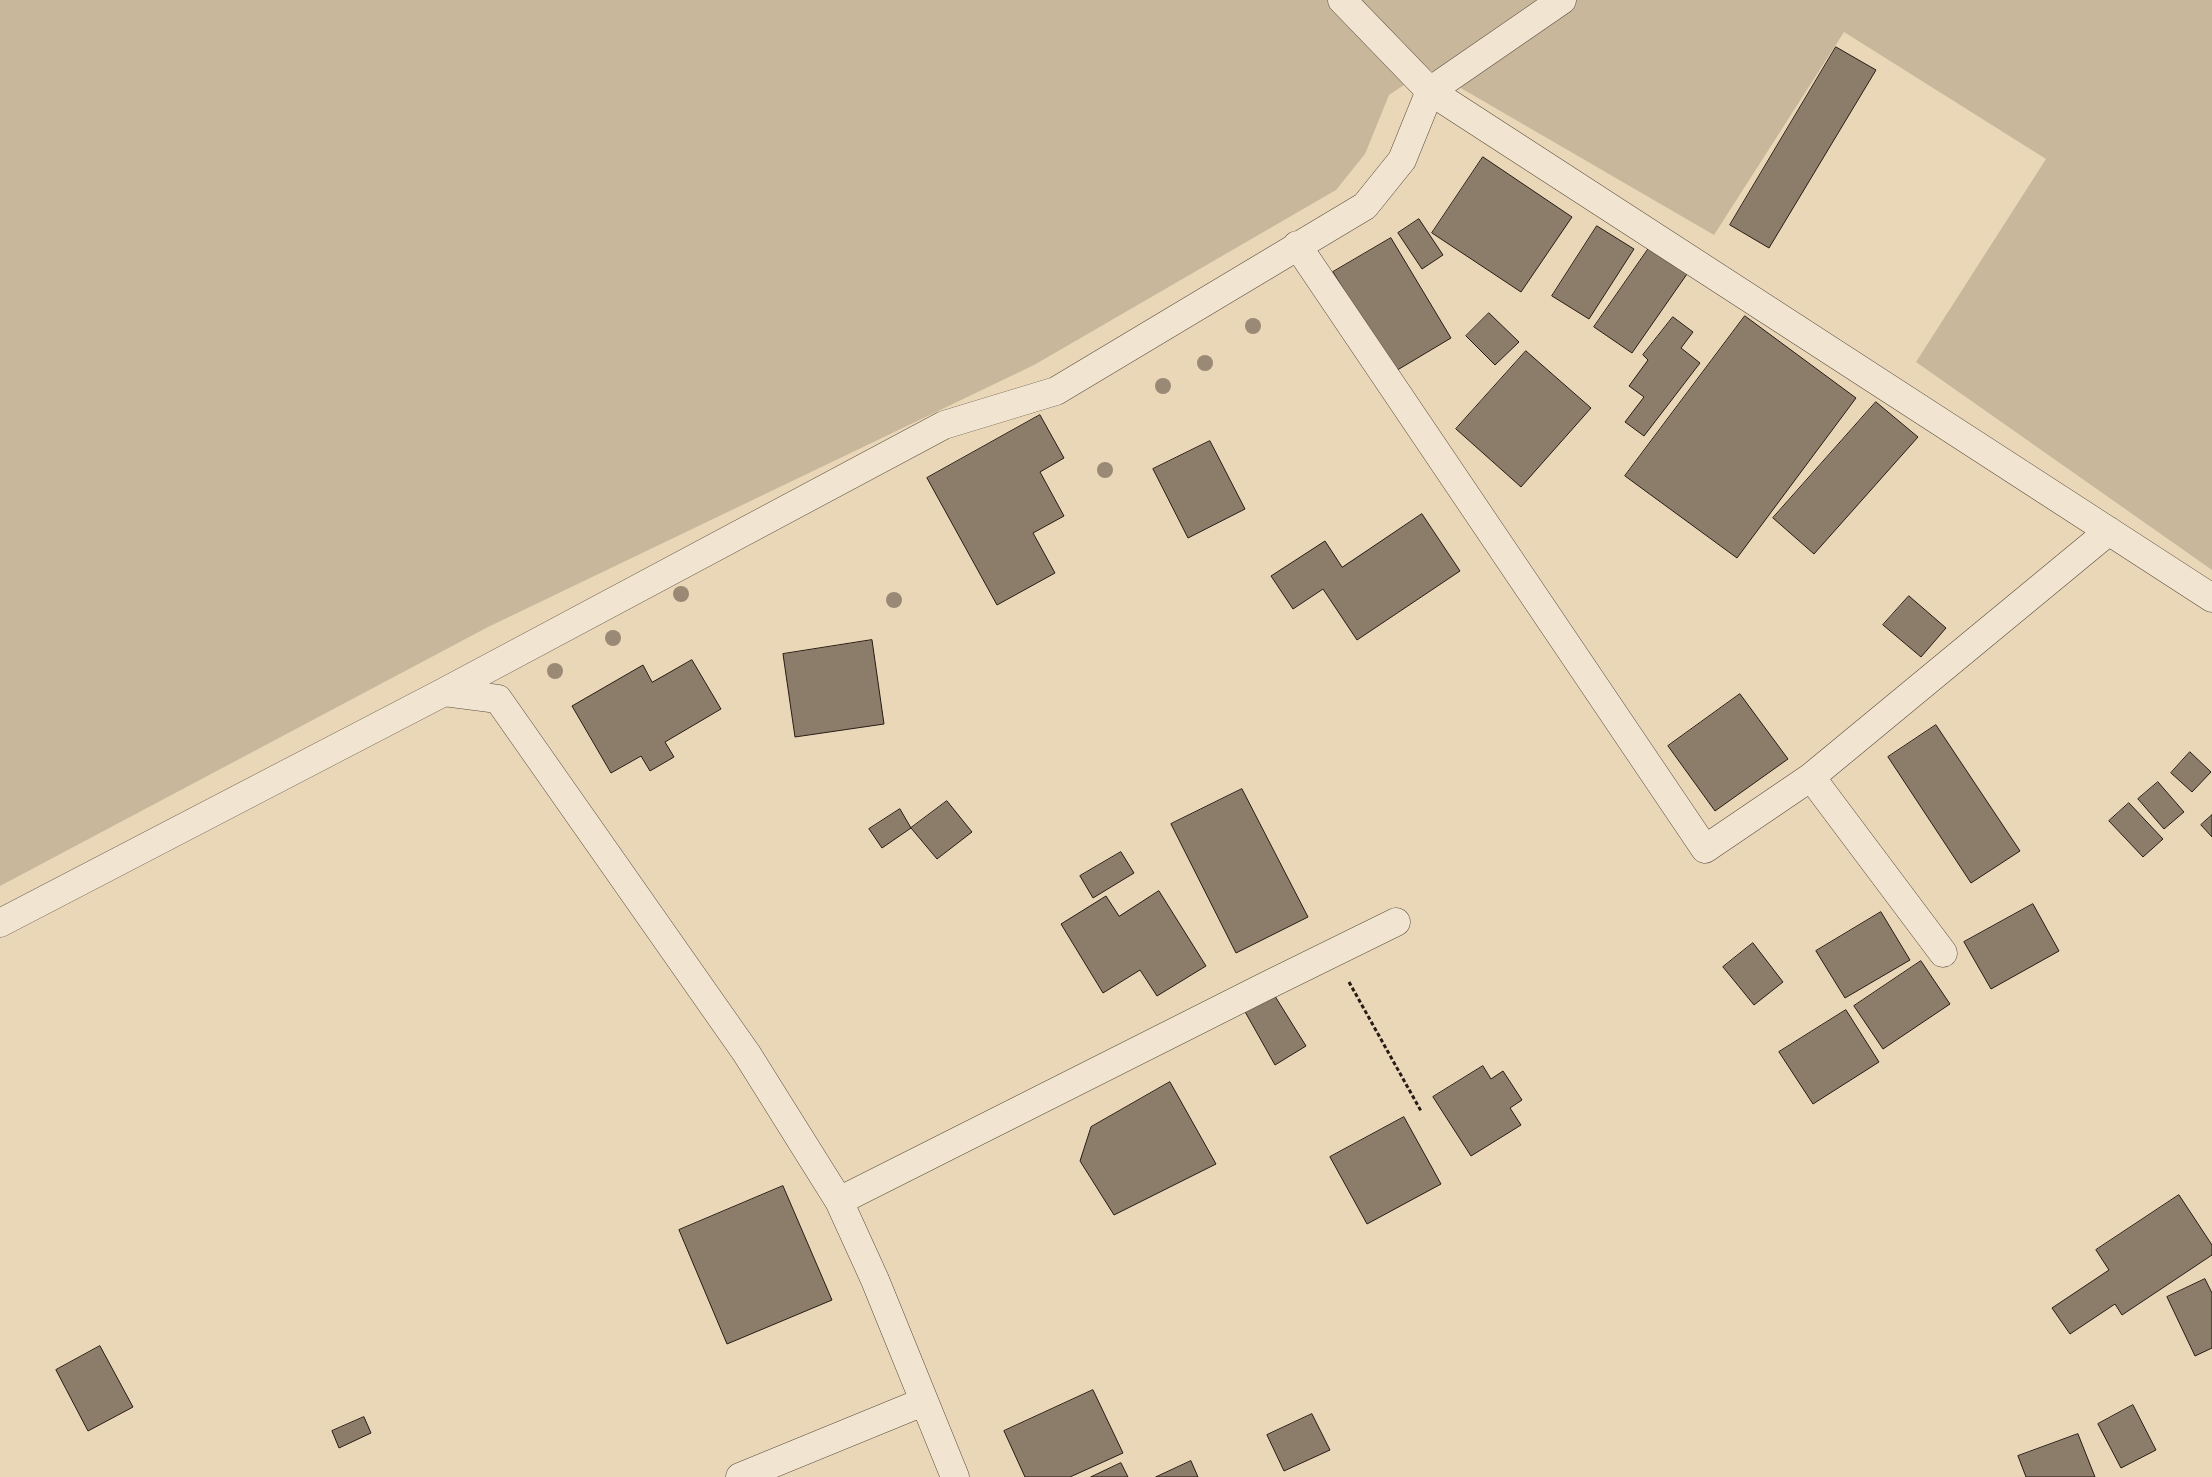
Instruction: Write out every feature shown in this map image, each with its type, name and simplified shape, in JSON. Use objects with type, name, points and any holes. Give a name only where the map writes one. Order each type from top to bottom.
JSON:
[{"type":"street","points":[[1342,0],[1430,91],[2212,598]]},
{"type":"street","points":[[0,922],[444,692],[526,646],[944,425],[1056,391],[1365,206],[1402,160],[1430,91],[1562,0]]},
{"type":"street","points":[[1297,245],[1705,849],[1812,777],[2109,531]]},
{"type":"street","points":[[498,699],[526,646]]},
{"type":"street","points":[[444,692],[498,699],[747,1054],[839,1202],[875,1280],[955,1477]]},
{"type":"street","points":[[1812,777],[1943,953]]},
{"type":"street","points":[[839,1202],[1396,922]]},
{"type":"street","points":[[740,1477],[923,1402]]},
{"type":"path","points":[[1333,953],[1421,1111]]},
{"type":"shaded area","points":[[0,0],[2212,0],[2212,570],[1916,362],[2046,159],[1844,32],[1714,235],[1428,69],[1389,95],[1365,154],[1336,190],[1034,365],[488,627],[0,886]]},
{"type":"building","points":[[1836,47],[1876,70],[1769,248],[1730,225]]},
{"type":"building","points":[[1483,157],[1572,217],[1521,292],[1432,233]]},
{"type":"building","points":[[1419,219],[1443,255],[1422,269],[1398,233]]},
{"type":"building","points":[[1597,226],[1634,249],[1589,319],[1552,296]]},
{"type":"building","points":[[1391,238],[1451,338],[1394,372],[1333,272]]},
{"type":"building","points":[[1649,248],[1687,274],[1632,353],[1594,327]]},
{"type":"building","points":[[1489,313],[1519,342],[1495,365],[1466,336]]},
{"type":"building","points":[[1745,316],[1856,398],[1737,558],[1625,476]]},
{"type":"building","points":[[1673,317],[1693,332],[1681,348],[1700,363],[1644,436],[1625,422],[1644,397],[1629,386],[1648,360],[1643,355]]},
{"type":"building","points":[[1526,351],[1591,408],[1521,487],[1456,429]]},
{"type":"building","points":[[1876,402],[1918,437],[1814,554],[1773,518]]},
{"type":"building","points":[[1040,415],[1064,458],[1040,472],[1064,516],[1033,533],[1055,573],[997,605],[927,478]]},
{"type":"building","points":[[1210,441],[1245,509],[1188,538],[1153,469]]},
{"type":"building","points":[[1422,514],[1460,571],[1357,640],[1323,589],[1293,609],[1271,576],[1325,541],[1342,567]]},
{"type":"building","points":[[1909,596],[1946,628],[1921,657],[1883,625]]},
{"type":"building","points":[[872,640],[884,724],[795,737],[783,654]]},
{"type":"building","points":[[692,660],[721,709],[665,742],[674,757],[650,771],[641,756],[611,773],[572,706],[643,665],[652,682]]},
{"type":"building","points":[[1740,694],[1788,759],[1715,811],[1668,746]]},
{"type":"building","points":[[1936,725],[2020,851],[1971,883],[1888,757]]},
{"type":"building","points":[[2190,752],[2211,772],[2192,792],[2171,773]]},
{"type":"building","points":[[2158,782],[2184,812],[2164,829],[2138,799]]},
{"type":"building","points":[[1242,789],[1308,917],[1236,953],[1171,824]]},
{"type":"building","points":[[947,801],[972,832],[937,859],[911,828]]},
{"type":"building","points":[[2129,803],[2163,839],[2143,857],[2109,821]]},
{"type":"building","points":[[900,809],[911,828],[882,848],[869,829]]},
{"type":"building","points":[[2212,815],[2212,837],[2201,825]]},
{"type":"building","points":[[1121,852],[1134,873],[1093,898],[1080,876]]},
{"type":"building","points":[[1159,891],[1206,966],[1157,996],[1140,970],[1103,993],[1061,924],[1106,896],[1119,916]]},
{"type":"building","points":[[2033,904],[2059,951],[1991,989],[1964,942]]},
{"type":"building","points":[[1881,912],[1910,960],[1845,998],[1816,951]]},
{"type":"building","points":[[1753,943],[1783,982],[1754,1005],[1723,967]]},
{"type":"building","points":[[1921,961],[1950,1004],[1883,1049],[1854,1006]]},
{"type":"building","points":[[1268,985],[1306,1046],[1275,1065],[1239,1001]]},
{"type":"building","points":[[1846,1010],[1879,1062],[1813,1104],[1779,1052]]},
{"type":"building","points":[[1483,1066],[1491,1079],[1503,1071],[1522,1100],[1510,1108],[1521,1125],[1471,1156],[1433,1097]]},
{"type":"building","points":[[1170,1082],[1216,1164],[1114,1215],[1080,1161],[1091,1127]]},
{"type":"building","points":[[1404,1117],[1441,1184],[1367,1224],[1330,1157]]},
{"type":"building","points":[[783,1186],[832,1300],[727,1344],[679,1230]]},
{"type":"building","points":[[2179,1195],[2212,1245],[2212,1255],[2122,1315],[2115,1304],[2070,1334],[2052,1308],[2109,1270],[2096,1250]]},
{"type":"building","points":[[2205,1279],[2212,1293],[2212,1348],[2195,1356],[2167,1297]]},
{"type":"building","points":[[100,1346],[133,1407],[88,1431],[56,1370]]},
{"type":"building","points":[[1093,1390],[1123,1453],[1070,1477],[1025,1477],[1004,1431]]},
{"type":"building","points":[[2133,1405],[2156,1450],[2121,1468],[2098,1424]]},
{"type":"building","points":[[1312,1414],[1330,1450],[1284,1471],[1267,1435]]},
{"type":"building","points":[[364,1417],[371,1433],[339,1448],[332,1431]]},
{"type":"building","points":[[2078,1434],[2095,1477],[2026,1477],[2018,1456]]},
{"type":"building","points":[[1191,1461],[1198,1477],[1156,1477]]},
{"type":"building","points":[[1121,1463],[1128,1477],[1091,1477]]}]
